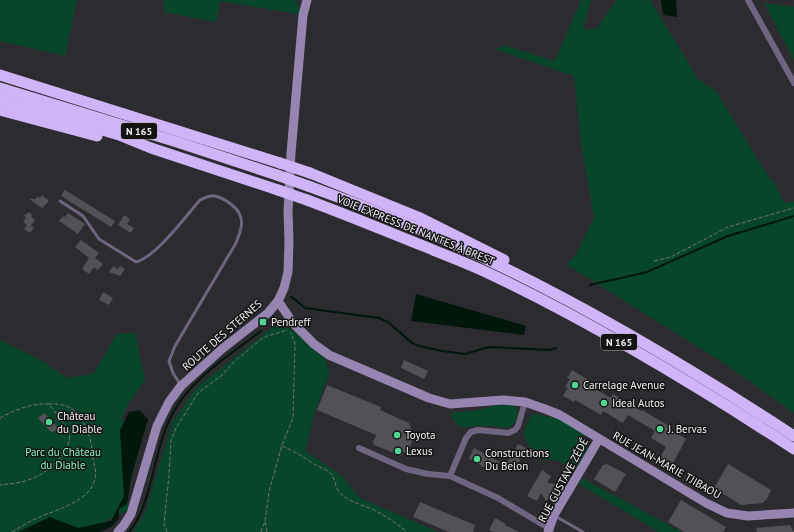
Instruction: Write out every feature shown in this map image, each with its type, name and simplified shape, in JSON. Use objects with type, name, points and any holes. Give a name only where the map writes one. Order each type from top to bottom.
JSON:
[{"type":"highway","points":[[0,75],[310,173],[418,217],[453,234],[528,272],[541,286]]},
{"type":"highway","name":"VOIE EXPRESS DE NANTES À BREST","points":[[0,88],[177,142],[277,175],[408,224],[541,286],[674,360],[794,436]]},
{"type":"highway","name":"VOIE EXPRESS DE NANTES À BREST","points":[[0,99],[119,135],[151,148],[308,200],[351,216],[482,270],[525,291],[639,353],[794,449]]},
{"type":"highway","points":[[0,110],[116,141],[151,148]]},
{"type":"street","name":"ROUTE DES STERNES","points":[[118,532],[131,514],[157,426],[169,402],[181,386],[222,349],[268,313],[278,301],[284,288],[288,272],[288,211],[291,153],[303,15],[307,0]]},
{"type":"street","points":[[748,0],[794,83]]},
{"type":"street","name":"RUE JEAN-MARIE TJIBAOU","points":[[278,301],[293,323],[314,344],[329,355],[429,398],[450,404],[503,400],[525,402],[560,416],[706,503],[727,512],[748,516],[794,513]]},
{"type":"street","points":[[450,476],[466,438],[471,432],[478,430],[508,433],[515,430],[518,426],[525,402]]},
{"type":"street","name":"RUE GUSTAVE ZÉDÉ","points":[[549,530],[554,515],[598,439]]},
{"type":"street","points":[[359,448],[406,469],[428,474],[450,476],[498,498],[549,530]]},
{"type":"lane","points":[[60,200],[83,216],[99,239],[136,262],[144,260],[157,249],[200,200],[214,196],[223,199],[232,205],[240,214],[240,232],[236,243],[175,346],[169,361],[173,373],[181,386]]},
{"type":"lane","points":[[554,515],[583,532]]},
{"type":"path","points":[[654,261],[671,257],[728,227],[794,208]]},
{"type":"path","points":[[167,532],[164,524],[171,441],[176,428],[198,393],[221,376],[235,361],[259,341],[267,336],[289,329],[295,343],[293,418],[282,445],[269,492],[265,521],[261,532]]},
{"type":"path","points":[[0,485],[30,480],[38,476],[54,464],[64,452],[70,439],[70,434],[59,416],[49,404]]},
{"type":"path","points":[[0,418],[19,409],[36,405],[63,405],[72,408],[81,417],[88,432],[93,449],[95,466],[95,481],[92,487],[74,504],[41,516],[12,532]]},
{"type":"path","points":[[282,445],[301,454],[314,464],[328,471],[332,475],[338,490],[344,496],[355,503],[391,519],[407,532]]},
{"type":"path","points":[[265,521],[267,532]]},
{"type":"green space","points":[[0,0],[77,0],[65,56],[0,41]]},
{"type":"green space","points":[[163,0],[295,0],[303,15],[220,1],[216,22],[164,12]]},
{"type":"green space","points":[[581,0],[591,0],[583,29],[596,29],[617,0],[650,0],[698,79],[716,91],[768,176],[776,185],[784,203],[794,201],[794,413],[725,364],[567,265],[577,253],[594,218],[581,143],[574,76],[495,49],[506,46],[555,61]]},
{"type":"green space","points":[[764,3],[794,7],[794,60]]},
{"type":"green space","points":[[274,326],[292,329],[325,359],[329,374],[314,415],[305,451],[341,475],[360,498],[438,532],[133,532],[145,513],[172,423],[196,388]]},
{"type":"green space","name":"Parc du Château du Diable","points":[[135,333],[145,380],[129,403],[121,419],[128,424],[124,445],[129,510],[93,527],[26,532],[0,532],[0,340],[41,360],[67,378],[93,374],[117,334]]},
{"type":"green space","points":[[499,405],[513,405],[517,408],[514,424],[509,428],[486,426],[462,427],[459,426],[450,415],[453,412],[473,411]]},
{"type":"green space","points":[[535,414],[556,418],[581,431],[587,440],[588,446],[578,468],[555,460],[540,459],[532,453],[523,434],[531,416]]},
{"type":"green space","points":[[582,478],[682,532],[659,532],[579,484]]},
{"type":"shaded area","points":[[661,0],[676,0],[677,17],[663,15]]},
{"type":"shaded area","points":[[416,294],[526,326],[524,335],[411,321]]},
{"type":"shaded area","points":[[139,410],[148,419],[131,478],[127,504],[119,509],[119,519],[111,527],[100,532],[18,532],[50,517],[78,528],[111,521],[124,496],[120,430],[129,412]]},
{"type":"building","points":[[65,190],[115,221],[111,227],[61,196]]},
{"type":"building","points":[[42,195],[49,201],[42,208],[29,199],[36,199],[37,196],[40,198]]},
{"type":"building","points":[[30,212],[31,217],[35,220],[31,226],[34,228],[30,233],[24,229],[27,225],[23,222],[26,218],[24,215]]},
{"type":"building","points":[[68,213],[85,224],[78,234],[59,221]]},
{"type":"building","points":[[124,215],[130,219],[127,224],[134,228],[131,233],[118,225]]},
{"type":"building","points":[[81,240],[99,253],[95,258],[103,264],[98,270],[94,267],[89,274],[82,269],[89,258],[75,247]]},
{"type":"building","points":[[113,266],[118,269],[120,266],[125,269],[120,276],[109,272]]},
{"type":"building","points":[[103,292],[113,298],[109,305],[99,300]]},
{"type":"building","points":[[404,360],[428,371],[424,379],[401,368]]},
{"type":"building","points":[[572,370],[587,379],[585,383],[611,398],[613,394],[641,411],[642,410],[669,426],[668,428],[686,439],[671,467],[669,468],[663,464],[664,463],[659,459],[666,447],[651,438],[655,431],[628,415],[623,423],[603,411],[601,415],[575,400],[574,402],[563,396],[568,388],[565,387],[570,379],[567,378]]},
{"type":"building","points":[[327,385],[381,407],[380,410],[409,423],[414,437],[407,453],[403,452],[401,456],[374,445],[373,442],[376,435],[317,410]]},
{"type":"building","name":"Château du Diable","points":[[44,413],[58,428],[52,433],[38,418]]},
{"type":"building","points":[[518,444],[526,448],[516,468],[507,463]]},
{"type":"building","points":[[474,448],[500,462],[495,472],[485,468],[469,458]]},
{"type":"building","points":[[607,464],[626,474],[615,492],[594,479],[603,465]]},
{"type":"building","points":[[728,464],[771,490],[766,501],[765,500],[763,503],[741,505],[714,488]]},
{"type":"building","points":[[542,470],[551,476],[547,483],[556,484],[556,490],[546,501],[541,493],[537,501],[527,496]]},
{"type":"building","points":[[681,500],[726,527],[723,532],[684,532],[668,522]]},
{"type":"building","points":[[420,502],[475,525],[473,532],[449,532],[413,517]]},
{"type":"building","points":[[495,518],[519,532],[493,532],[489,530]]},
{"type":"building","points":[[790,525],[794,532],[757,532],[756,528]]},
{"type":"waterway","points":[[590,285],[647,272],[728,236],[794,216]]},
{"type":"waterway","points":[[291,297],[305,308],[379,318],[388,322],[412,343],[442,351],[465,354],[489,347],[549,350],[556,348]]},
{"type":"waterway","points":[[129,532],[137,521],[143,508],[163,436],[175,408],[208,371],[261,331]]},
{"type":"place","name":"Pendreff","points":[[263,322]]},
{"type":"place","name":"Carrelage Avenue","points":[[575,385]]},
{"type":"place","name":"Ideal Autos","points":[[604,403]]},
{"type":"place","name":"Château du Diable","points":[[49,422]]},
{"type":"place","name":"J. Bervas","points":[[660,429]]},
{"type":"place","name":"Toyota","points":[[397,435]]},
{"type":"place","name":"Lexus","points":[[398,451]]},
{"type":"place","name":"Constructions Du Belon","points":[[477,459]]}]
